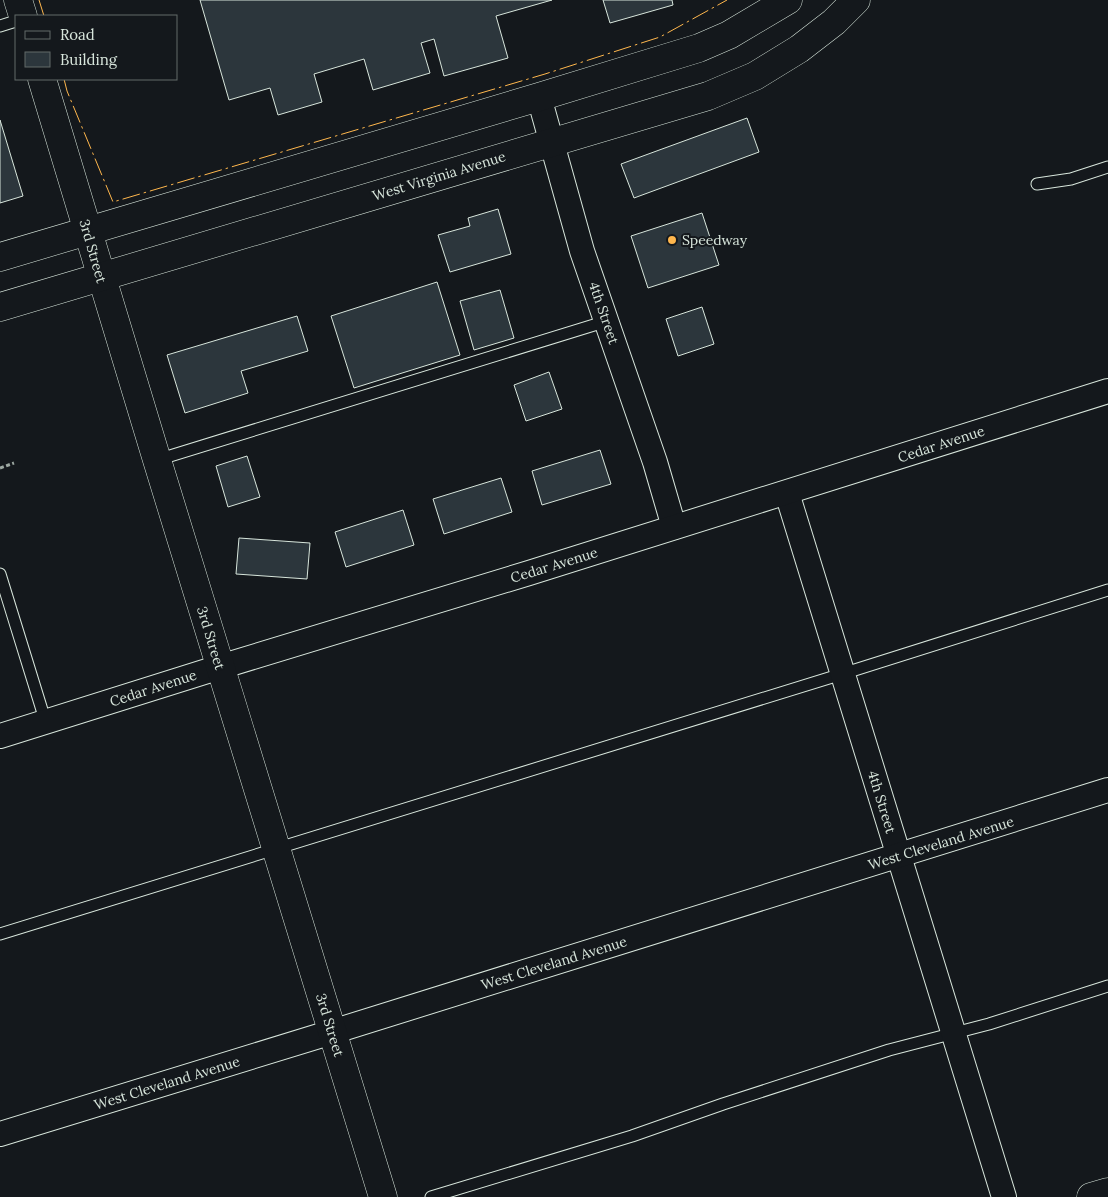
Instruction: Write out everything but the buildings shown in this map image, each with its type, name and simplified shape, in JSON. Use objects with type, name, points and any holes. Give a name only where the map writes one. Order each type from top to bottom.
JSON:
[{"type":"main road","points":[[18,0],[23,15]]},
{"type":"main road","points":[[0,257],[699,48],[729,35],[788,0]]},
{"type":"main road","name":"West Virginia Avenue","points":[[0,307],[708,96],[755,76],[799,49],[834,22],[856,0]]},
{"type":"main road","name":"3rd Street","points":[[42,80],[156,460],[383,1197]]},
{"type":"main road","points":[[1091,1197],[1108,1192]]},
{"type":"street","name":"4th Street","points":[[539,97],[582,251],[656,462],[674,528]]},
{"type":"street","name":"Cedar Avenue","points":[[0,736],[787,493],[1108,391]]},
{"type":"street","name":"4th Street","points":[[787,493],[1004,1197]]},
{"type":"street","name":"West Cleveland Avenue","points":[[0,1134],[1108,790]]},
{"type":"lane","points":[[0,26],[15,21]]},
{"type":"lane","points":[[1037,184],[1070,179],[1108,167]]},
{"type":"lane","points":[[156,460],[607,321]]},
{"type":"lane","points":[[0,574],[46,723]]},
{"type":"lane","points":[[0,934],[432,802],[1108,590]]},
{"type":"lane","points":[[431,1197],[632,1136],[889,1050],[989,1024],[1108,986]]},
{"type":"path","points":[[0,468],[14,463]]},
{"type":"power","points":[[39,0],[44,15]]},
{"type":"power","points":[[64,80],[67,91],[113,202],[545,74],[660,37],[727,0]]},
{"type":"place","name":"Speedway","points":[[672,240]]}]
